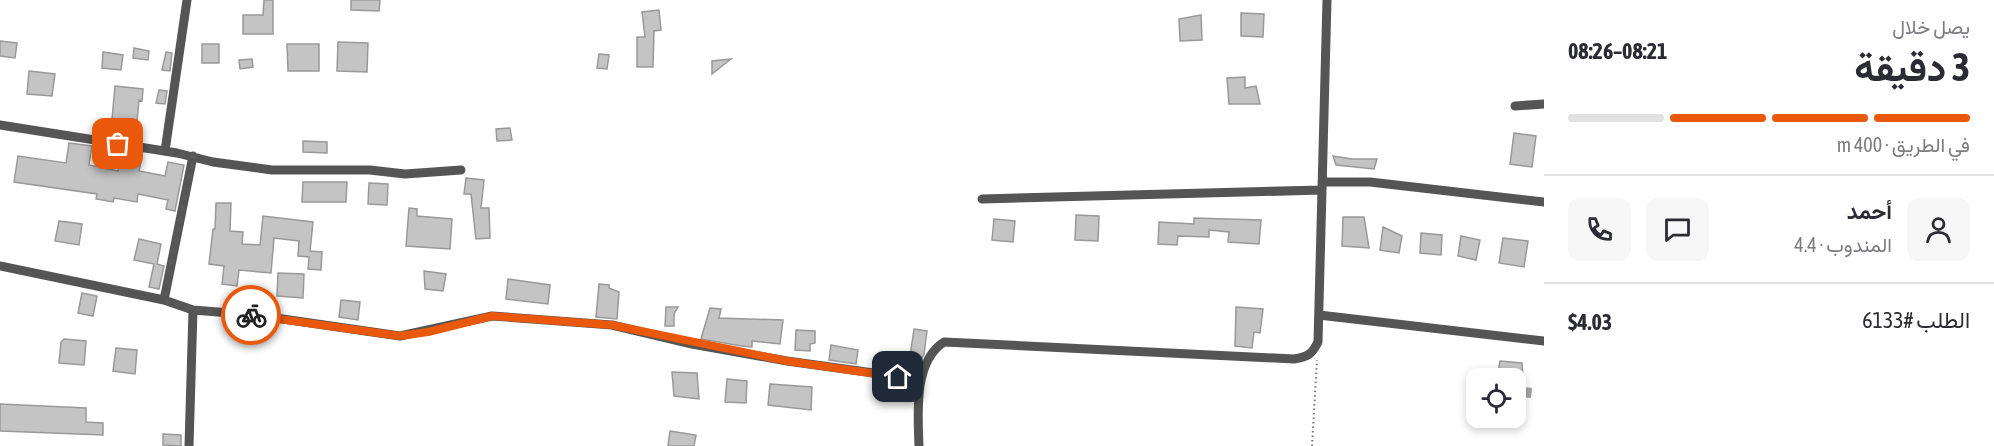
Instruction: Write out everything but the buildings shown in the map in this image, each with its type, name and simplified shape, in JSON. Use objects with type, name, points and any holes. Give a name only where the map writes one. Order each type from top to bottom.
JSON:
[{"type":"street","points":[[165,151],[188,0]]},
{"type":"street","points":[[920,446],[918,413],[920,382],[936,347],[944,342],[953,340],[1294,359],[1305,358],[1313,353],[1318,342],[1327,0]]},
{"type":"street","points":[[1515,106],[1544,104]]},
{"type":"street","points":[[0,125],[272,170],[370,170],[405,174],[461,170]]},
{"type":"street","points":[[164,300],[193,156]]},
{"type":"street","points":[[982,199],[1322,186],[1370,182],[1544,202]]},
{"type":"street","points":[[0,266],[164,300],[193,310],[255,315],[400,336],[428,332],[492,316],[612,325],[704,346],[920,382]]},
{"type":"street","points":[[189,446],[193,310]]},
{"type":"street","points":[[1318,315],[1544,341]]},
{"type":"path","points":[[1312,446],[1318,342]]},
{"type":"shaded area","points":[[1526,387],[1532,388],[1531,398],[1526,398]]},
{"type":"way so far","points":[[118,144],[193,156],[164,300],[193,310],[251,315]]},
{"type":"route","points":[[251,315],[400,336],[428,332],[474,318],[492,316],[612,325],[692,344],[898,377]]}]
